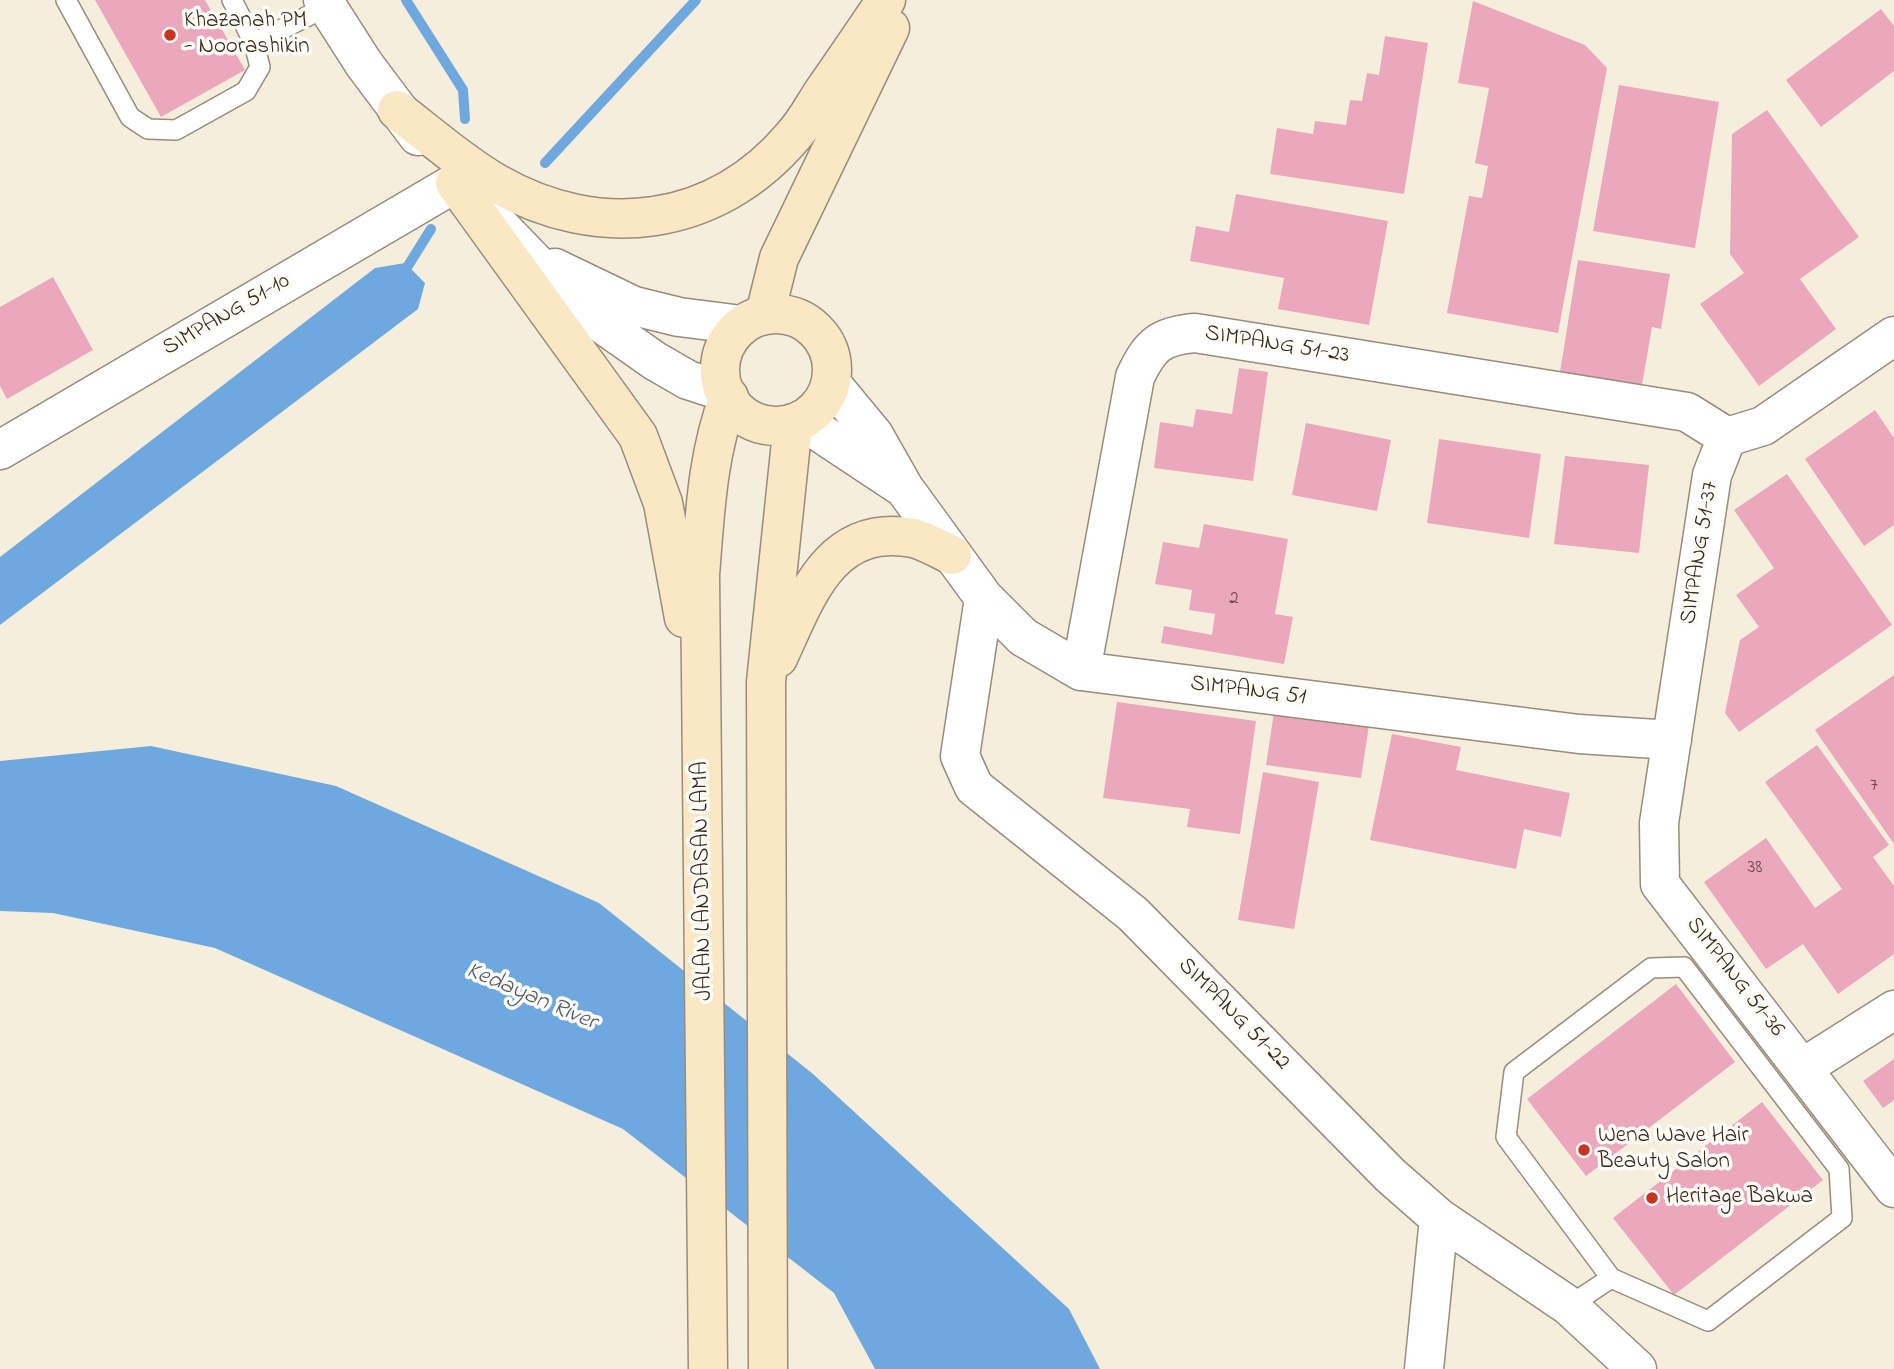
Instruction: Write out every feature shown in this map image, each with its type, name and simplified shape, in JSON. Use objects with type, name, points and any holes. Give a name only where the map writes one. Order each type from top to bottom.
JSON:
[{"type":"main road","points":[[397,110],[495,183],[551,208],[597,217],[639,218],[694,209],[748,179],[794,136],[886,0]]},
{"type":"main road","points":[[754,320],[784,314],[802,319],[818,330],[828,346],[833,364],[831,383],[814,412],[797,422],[778,426],[759,424],[743,415],[727,395],[720,380],[724,349],[754,320],[779,258],[903,0]]},
{"type":"main road","points":[[455,183],[638,436],[663,503],[700,699]]},
{"type":"main road","name":"JALAN LANDASAN LAMA","points":[[708,1369],[700,575],[707,475],[727,395]]},
{"type":"main road","points":[[768,1369],[766,682],[797,422]]},
{"type":"main road","points":[[766,682],[816,577],[846,547],[876,538],[913,538],[952,555]]},
{"type":"street","points":[[324,4],[397,110],[455,183],[532,256],[578,307],[618,337],[688,380],[727,395]]},
{"type":"street","name":"SIMPANG 51-10","points":[[0,450],[455,183]]},
{"type":"street","points":[[532,256],[634,306],[679,317],[754,320]]},
{"type":"street","name":"SIMPANG 51-23","points":[[1082,671],[1135,377],[1147,351],[1171,335],[1195,333],[1687,412],[1727,437]]},
{"type":"street","points":[[1727,437],[1763,426],[1894,336]]},
{"type":"street","name":"SIMPANG 51","points":[[831,383],[874,435],[904,488],[984,598],[1023,637],[1082,671],[1579,734],[1672,740]]},
{"type":"street","name":"SIMPANG 51","points":[[797,422],[904,488]]},
{"type":"street","name":"SIMPANG 51-37","points":[[1672,740],[1712,475],[1727,437]]},
{"type":"street","name":"SIMPANG 51-22","points":[[984,598],[960,756],[974,787],[1133,914],[1390,1175],[1439,1218],[1569,1306],[1637,1369]]},
{"type":"street","name":"SIMPANG 51-36","points":[[1672,740],[1659,823],[1660,884],[1804,1066],[1894,1188]]},
{"type":"street","points":[[1804,1066],[1894,1010]]},
{"type":"street","points":[[1424,1369],[1439,1218]]},
{"type":"lane","points":[[66,0],[130,117],[148,129],[176,130],[246,91],[260,67],[254,43],[232,0]]},
{"type":"lane","points":[[254,43],[324,4]]},
{"type":"lane","points":[[1684,967],[1839,1170],[1842,1217],[1708,1321],[1611,1279],[1506,1138],[1514,1072],[1651,968],[1684,967]]},
{"type":"lane","points":[[1569,1306],[1611,1279]]},
{"type":"water","points":[[405,263],[425,283],[418,309],[0,625],[0,557],[375,268]]},
{"type":"water","name":"Kedayan River","points":[[151,746],[336,786],[599,903],[813,1074],[1069,1309],[1100,1369],[875,1369],[834,1293],[623,1129],[215,948],[53,913],[0,911],[0,761]]},
{"type":"building","name":"Khazanah PM - Noorashikin","points":[[95,0],[205,0],[245,70],[161,117]]},
{"type":"building","points":[[1473,1],[1585,45],[1607,68],[1558,333],[1447,313],[1469,196],[1482,198],[1488,166],[1475,163],[1489,88],[1458,83]]},
{"type":"building","points":[[1881,9],[1894,26],[1894,71],[1821,127],[1786,80]]},
{"type":"building","points":[[1385,36],[1428,43],[1404,194],[1270,174],[1277,128],[1313,134],[1315,121],[1346,125],[1350,100],[1362,101],[1367,73],[1379,75]]},
{"type":"building","points":[[1619,85],[1719,102],[1695,248],[1593,231]]},
{"type":"building","points":[[1767,110],[1859,237],[1800,279],[1836,329],[1759,386],[1700,304],[1744,273],[1730,254],[1732,134]]},
{"type":"building","points":[[1236,194],[1388,221],[1369,325],[1278,309],[1284,278],[1190,261],[1196,226],[1229,232]]},
{"type":"building","points":[[1578,260],[1670,274],[1661,329],[1652,327],[1642,385],[1560,372]]},
{"type":"building","points":[[53,277],[93,350],[7,399],[0,386],[0,307]]},
{"type":"building","points":[[1239,368],[1268,372],[1253,481],[1154,468],[1160,422],[1193,427],[1196,409],[1232,414]]},
{"type":"building","points":[[1875,410],[1894,438],[1894,525],[1864,546],[1805,459]]},
{"type":"building","points":[[1306,423],[1391,440],[1377,511],[1292,495]]},
{"type":"building","points":[[1439,439],[1541,454],[1529,538],[1427,523]]},
{"type":"building","points":[[1565,456],[1649,465],[1639,553],[1554,544]]},
{"type":"building","points":[[1787,474],[1892,625],[1739,732],[1725,713],[1740,640],[1759,627],[1736,595],[1774,568],[1734,510]]},
{"type":"building","points":[[1204,524],[1288,539],[1275,614],[1293,617],[1284,664],[1161,643],[1164,626],[1212,635],[1215,614],[1189,610],[1192,590],[1155,584],[1163,542],[1199,548]]},
{"type":"building","points":[[1894,675],[1894,844],[1815,730]]},
{"type":"building","points":[[1117,702],[1256,721],[1240,834],[1187,827],[1190,809],[1103,798]]},
{"type":"building","points":[[1274,712],[1369,725],[1361,778],[1266,765]]},
{"type":"building","points":[[1392,734],[1461,747],[1456,770],[1570,793],[1561,837],[1524,829],[1516,869],[1370,840]]},
{"type":"building","points":[[1817,745],[1889,845],[1873,857],[1894,886],[1894,954],[1838,994],[1803,944],[1766,969],[1704,882],[1766,838],[1815,908],[1842,889],[1765,782]]},
{"type":"building","points":[[1263,772],[1319,782],[1294,929],[1238,920]]},
{"type":"building","points":[[1676,984],[1735,1062],[1586,1176],[1527,1099]]},
{"type":"building","points":[[1894,1059],[1894,1100],[1883,1108],[1863,1081]]},
{"type":"building","points":[[1762,1102],[1823,1180],[1674,1295],[1613,1218]]},
{"type":"waterway","points":[[406,0],[463,90],[465,119]]},
{"type":"waterway","points":[[545,163],[696,0]]},
{"type":"waterway","points":[[401,277],[431,229]]},
{"type":"place","name":"Khazanah PM - Noorashikin","points":[[170,35]]},
{"type":"place","name":"Wena Wave Hair Beauty Salon","points":[[1584,1150]]},
{"type":"place","name":"Heritage Bakwa","points":[[1652,1198]]}]
